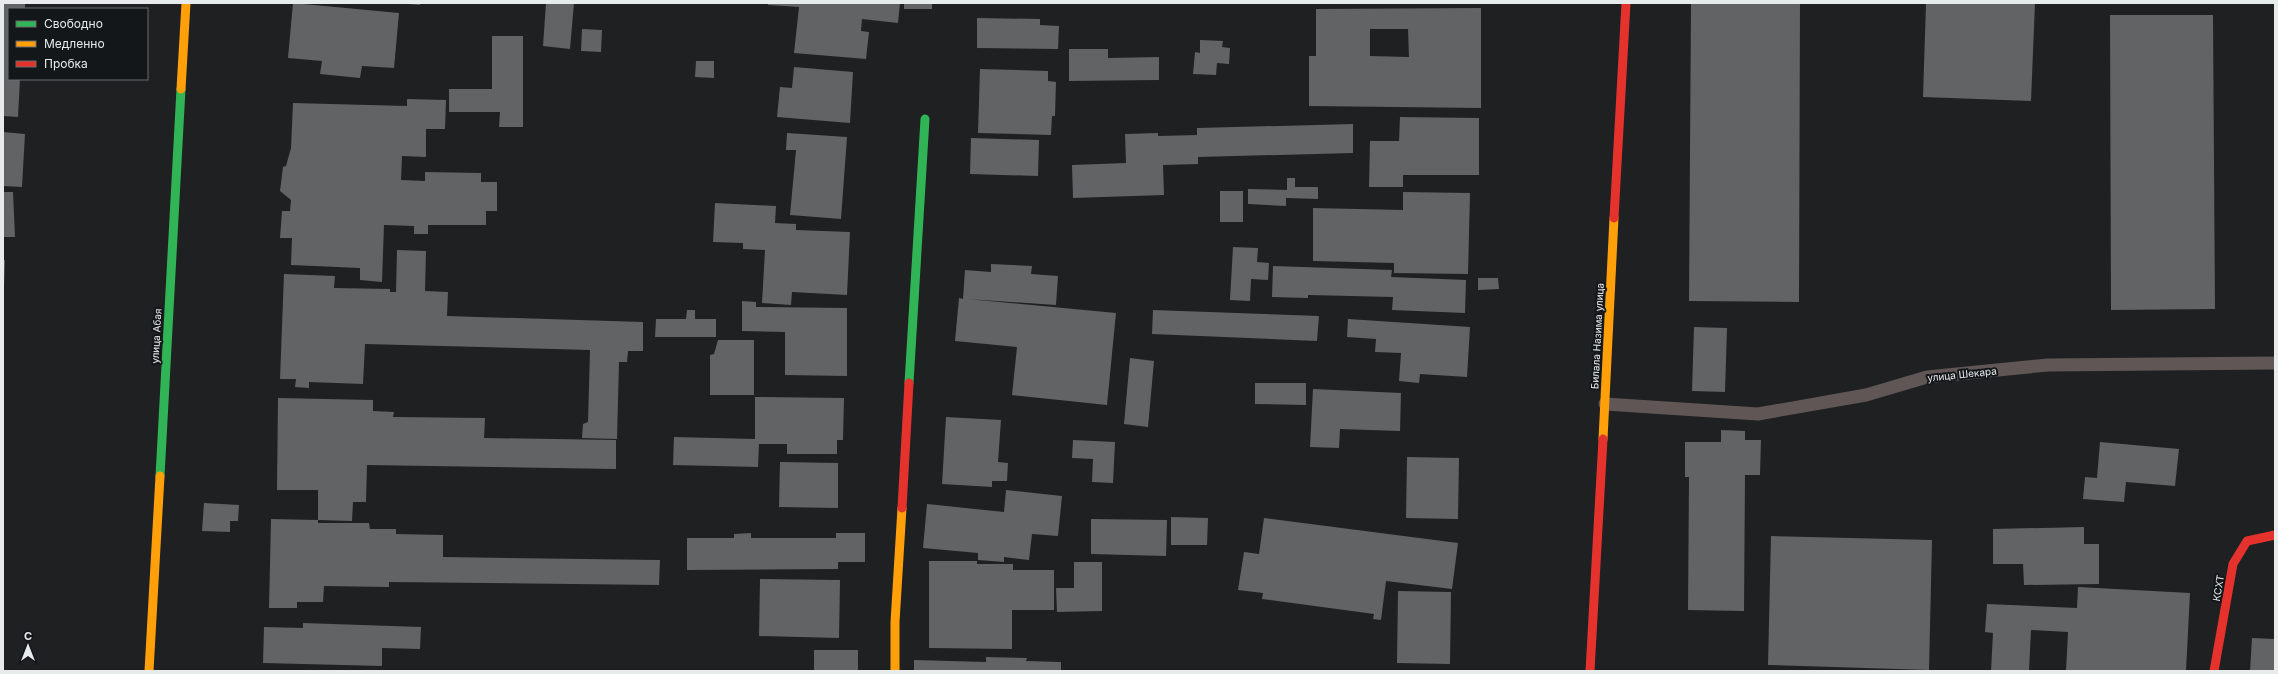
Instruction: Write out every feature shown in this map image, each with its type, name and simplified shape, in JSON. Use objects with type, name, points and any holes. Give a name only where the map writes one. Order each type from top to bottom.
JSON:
[{"type":"street","name":"улица Абая","points":[[149,671],[186,3]]},
{"type":"street","name":"Билала Назима улица","points":[[1590,671],[1626,3]]},
{"type":"street","points":[[895,671],[895,614],[925,119]]},
{"type":"street","name":"КСХТ","points":[[2214,671],[2233,564],[2247,541],[2275,535]]},
{"type":"lane","name":"улица Шекара","points":[[1605,404],[1758,414],[1866,395],[1927,377],[2048,366],[2275,363]]},
{"type":"building","points":[[3,3],[25,3],[25,8],[8,8],[8,80],[20,80],[18,117],[3,116]]},
{"type":"building","points":[[293,3],[399,13],[394,68],[362,66],[360,78],[320,74],[322,61],[288,58]]},
{"type":"building","points":[[420,3],[420,5],[409,4]]},
{"type":"building","points":[[546,3],[574,3],[570,49],[543,46]]},
{"type":"building","points":[[768,3],[900,3],[898,23],[862,19],[861,31],[869,32],[866,59],[794,53],[799,7],[768,5]]},
{"type":"building","points":[[904,3],[932,3],[932,9],[904,9]]},
{"type":"building","points":[[1691,3],[1800,3],[1799,302],[1689,301]]},
{"type":"building","points":[[1926,3],[2035,3],[2031,101],[1923,97]]},
{"type":"building","points":[[1481,8],[1481,108],[1309,106],[1309,56],[1316,56],[1316,9]],"holes":[[[1370,29],[1408,29],[1409,57],[1370,56]]]},
{"type":"building","points":[[2110,15],[2213,15],[2215,309],[2111,310]]},
{"type":"building","points":[[977,18],[1040,19],[1040,25],[1059,26],[1058,49],[977,48]]},
{"type":"building","points":[[582,29],[602,30],[601,52],[581,51]]},
{"type":"building","points":[[492,36],[523,36],[523,127],[499,127],[500,112],[449,112],[449,89],[492,89]]},
{"type":"building","points":[[1200,40],[1223,41],[1222,47],[1230,48],[1229,64],[1217,63],[1216,75],[1193,74],[1195,52],[1200,53]]},
{"type":"building","points":[[1069,49],[1108,49],[1108,58],[1159,57],[1159,80],[1069,81]]},
{"type":"building","points":[[696,61],[714,61],[714,78],[695,77]]},
{"type":"building","points":[[794,67],[853,72],[850,123],[777,117],[780,87],[792,88]]},
{"type":"building","points":[[980,69],[1048,71],[1048,81],[1056,82],[1055,116],[1052,116],[1051,135],[978,133]]},
{"type":"building","points":[[407,99],[446,100],[445,129],[426,129],[426,157],[402,156],[401,180],[425,181],[425,172],[481,173],[481,182],[497,182],[497,211],[486,211],[486,225],[428,225],[428,234],[414,234],[414,226],[384,225],[382,282],[360,280],[360,268],[291,265],[292,238],[280,238],[282,211],[290,211],[291,200],[280,191],[283,167],[286,166],[291,148],[293,103],[407,106]]},
{"type":"building","points":[[1400,117],[1479,118],[1479,175],[1403,175],[1403,187],[1369,187],[1370,141],[1399,141]]},
{"type":"building","points":[[1353,124],[1353,153],[1198,157],[1198,164],[1163,165],[1164,195],[1073,198],[1072,165],[1126,163],[1125,134],[1158,133],[1158,136],[1197,135],[1197,128]]},
{"type":"building","points":[[3,132],[25,134],[22,187],[3,186]]},
{"type":"building","points":[[787,133],[847,137],[841,219],[790,215],[796,150],[786,150]]},
{"type":"building","points":[[971,138],[1039,140],[1038,176],[970,174]]},
{"type":"building","points":[[1287,178],[1295,178],[1295,187],[1318,187],[1318,199],[1286,198],[1286,206],[1248,204],[1248,189],[1287,190]]},
{"type":"building","points":[[1220,191],[1243,191],[1243,222],[1220,222]]},
{"type":"building","points":[[3,192],[13,192],[15,237],[3,237]]},
{"type":"building","points":[[1403,192],[1470,193],[1468,274],[1394,273],[1394,263],[1313,261],[1313,208],[1403,210]]},
{"type":"building","points":[[715,203],[776,206],[775,223],[796,224],[796,230],[850,232],[847,295],[792,292],[791,305],[762,303],[765,250],[743,249],[743,243],[713,242]]},
{"type":"building","points":[[1233,247],[1258,248],[1257,262],[1269,263],[1268,280],[1251,279],[1250,301],[1230,300]]},
{"type":"building","points":[[397,250],[426,251],[425,291],[448,292],[447,316],[643,322],[643,351],[628,351],[627,362],[619,362],[617,439],[582,438],[583,424],[588,422],[590,350],[365,344],[363,384],[309,382],[309,388],[295,387],[296,379],[280,379],[284,274],[335,276],[334,288],[390,289],[390,292],[396,292]]},
{"type":"building","points":[[3,260],[5,260],[4,287],[3,287]]},
{"type":"building","points":[[991,264],[1032,266],[1031,274],[1058,276],[1056,305],[967,299],[1116,313],[1107,405],[1012,395],[1017,347],[955,341],[959,298],[963,299],[965,270],[991,272]]},
{"type":"building","points":[[1273,266],[1392,270],[1391,277],[1466,280],[1465,313],[1392,310],[1393,297],[1308,295],[1308,298],[1272,297]]},
{"type":"building","points":[[1478,278],[1498,278],[1499,289],[1478,290]]},
{"type":"building","points":[[742,301],[756,302],[756,307],[847,308],[847,376],[785,375],[785,332],[742,331]]},
{"type":"building","points":[[687,310],[695,310],[695,319],[716,319],[716,337],[655,337],[656,319],[686,319]]},
{"type":"building","points":[[1153,310],[1319,316],[1317,341],[1152,334]]},
{"type":"building","points":[[1348,319],[1470,327],[1467,377],[1420,374],[1419,383],[1399,381],[1401,353],[1375,352],[1376,339],[1347,337]]},
{"type":"building","points":[[1694,327],[1727,328],[1725,392],[1692,391]]},
{"type":"building","points":[[718,340],[754,340],[754,395],[710,395],[710,355],[714,354]]},
{"type":"building","points":[[1130,358],[1154,361],[1148,427],[1124,424]]},
{"type":"building","points":[[1255,383],[1306,383],[1306,405],[1255,404]]},
{"type":"building","points":[[1313,389],[1401,393],[1400,431],[1340,429],[1339,448],[1310,447]]},
{"type":"building","points":[[755,397],[844,398],[843,440],[837,440],[837,454],[787,454],[787,444],[759,444],[758,467],[673,465],[674,437],[755,439]]},
{"type":"building","points":[[278,398],[373,400],[373,411],[394,412],[393,417],[485,418],[484,438],[616,440],[616,469],[367,465],[366,502],[353,502],[352,521],[318,520],[318,490],[277,490]]},
{"type":"building","points":[[946,417],[1001,420],[998,462],[1008,463],[1007,481],[992,481],[992,487],[942,484]]},
{"type":"building","points":[[1721,430],[1745,431],[1745,440],[1761,440],[1760,475],[1745,475],[1744,611],[1688,610],[1689,477],[1685,477],[1685,442],[1721,442]]},
{"type":"building","points":[[1073,440],[1115,442],[1113,483],[1092,482],[1093,459],[1072,458]]},
{"type":"building","points":[[2100,442],[2179,449],[2175,486],[2126,482],[2124,502],[2083,499],[2085,477],[2097,478]]},
{"type":"building","points":[[1407,457],[1459,458],[1458,519],[1406,518]]},
{"type":"building","points":[[780,462],[838,463],[838,508],[779,507]]},
{"type":"building","points":[[1006,490],[1062,496],[1058,536],[1032,534],[1029,560],[1004,557],[1004,562],[978,560],[978,553],[923,548],[927,504],[1004,512]]},
{"type":"building","points":[[204,503],[239,505],[238,521],[230,521],[230,532],[202,531]]},
{"type":"building","points":[[1171,517],[1208,518],[1207,545],[1171,545]]},
{"type":"building","points":[[1264,518],[1458,543],[1452,589],[1386,581],[1381,620],[1373,619],[1374,614],[1262,599],[1263,593],[1238,590],[1244,552],[1259,554]]},
{"type":"building","points":[[271,519],[318,520],[318,523],[369,523],[370,529],[396,529],[396,534],[443,535],[443,557],[660,560],[659,585],[389,582],[389,587],[324,586],[323,602],[297,602],[297,608],[269,608]]},
{"type":"building","points":[[1091,519],[1167,520],[1166,556],[1091,554]]},
{"type":"building","points":[[2084,527],[2084,544],[2099,544],[2099,584],[2024,585],[2023,564],[1993,564],[1993,529]]},
{"type":"building","points":[[751,533],[751,538],[836,538],[836,533],[865,533],[865,562],[838,562],[838,569],[687,570],[687,538],[734,538],[734,534]]},
{"type":"building","points":[[1771,536],[1932,540],[1929,670],[1768,665]]},
{"type":"building","points":[[929,561],[977,561],[977,564],[1013,564],[1013,570],[1054,570],[1054,610],[1012,610],[1012,649],[929,648]]},
{"type":"building","points":[[1074,562],[1102,562],[1102,611],[1057,612],[1056,588],[1074,588]]},
{"type":"building","points":[[760,579],[840,580],[839,638],[759,636]]},
{"type":"building","points":[[2078,587],[2190,593],[2186,671],[2066,671],[2068,632],[2031,630],[2029,671],[1991,671],[1993,633],[1985,632],[1987,604],[2077,608]]},
{"type":"building","points":[[1398,591],[1451,592],[1450,664],[1397,663]]},
{"type":"building","points":[[303,623],[421,627],[420,649],[382,648],[382,666],[263,663],[264,627],[303,628]]},
{"type":"building","points":[[2252,638],[2275,639],[2275,671],[2250,671]]},
{"type":"building","points":[[814,650],[858,650],[858,671],[814,671]]},
{"type":"building","points":[[986,657],[1027,658],[1026,661],[1061,662],[1061,671],[914,671],[914,660],[986,662]]},
{"type":"traffic: fast","points":[[160,476],[181,89]]},
{"type":"traffic: fast","points":[[909,383],[925,119]]},
{"type":"traffic: slow","points":[[181,89],[186,3]]},
{"type":"traffic: slow","points":[[1603,439],[1614,218]]},
{"type":"traffic: slow","points":[[149,671],[160,476]]},
{"type":"traffic: slow","points":[[895,671],[895,622],[902,508]]},
{"type":"traffic: jam","points":[[1614,218],[1626,3]]},
{"type":"traffic: jam","points":[[902,508],[909,383]]},
{"type":"traffic: jam","points":[[1590,671],[1603,439]]},
{"type":"traffic: jam","points":[[2214,671],[2233,564],[2247,541],[2275,535]]}]
